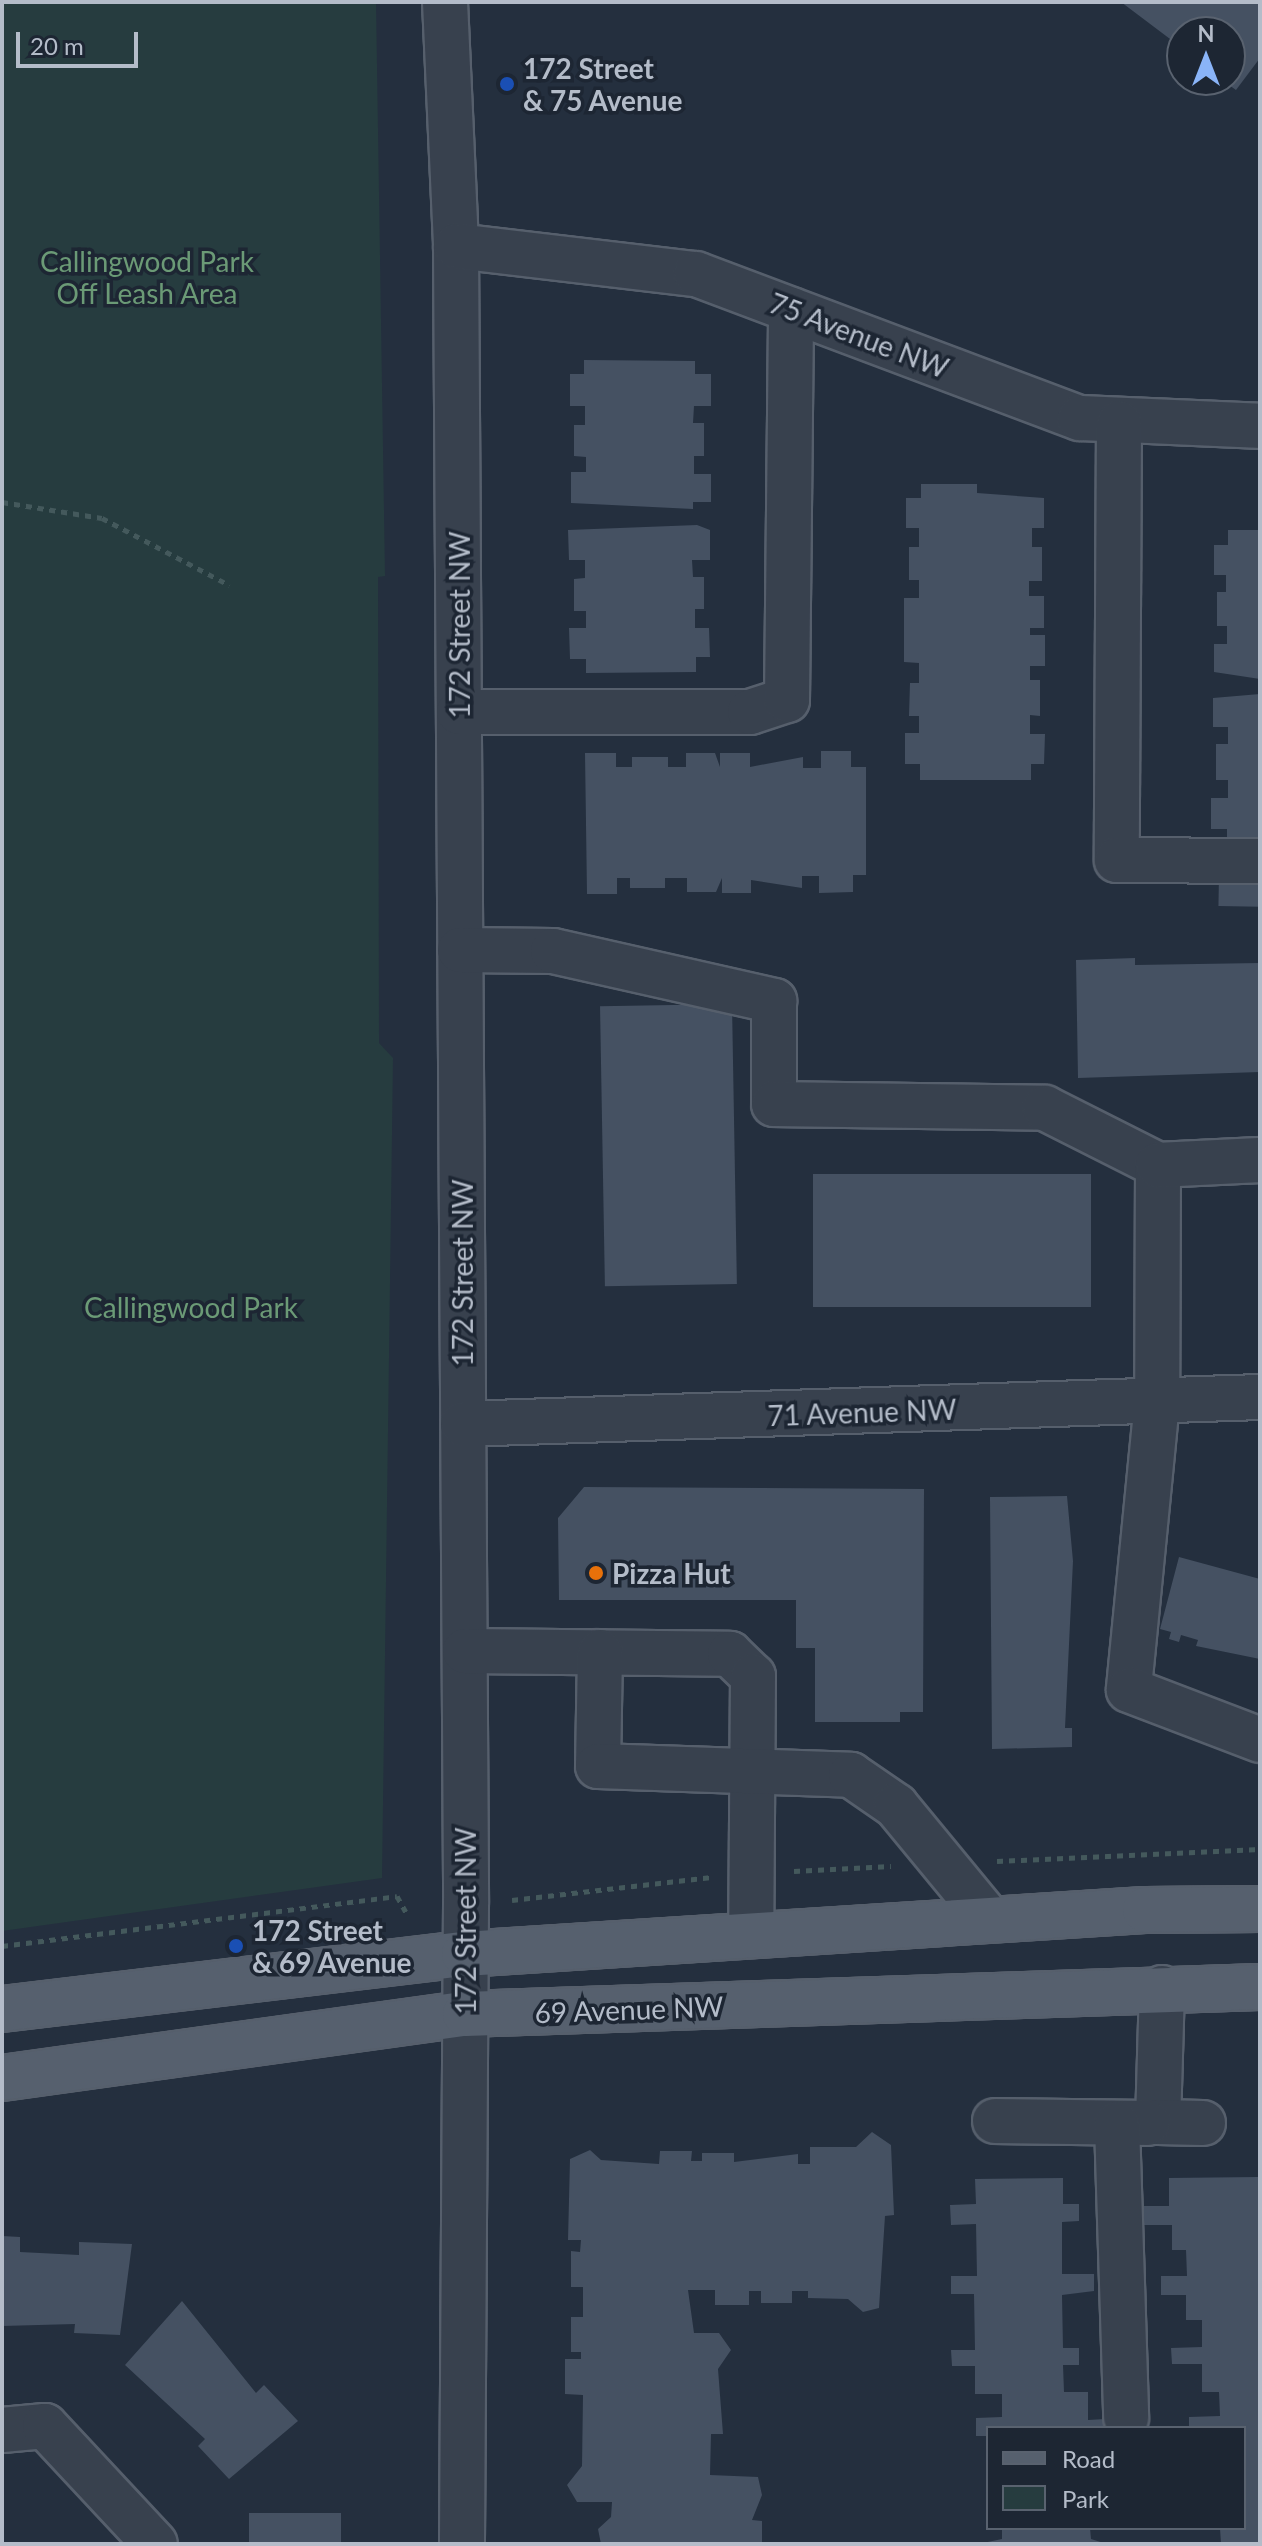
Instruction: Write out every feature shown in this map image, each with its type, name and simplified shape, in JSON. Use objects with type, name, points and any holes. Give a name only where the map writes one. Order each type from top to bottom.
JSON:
[{"type":"main road","points":[[2,2009],[464,1954],[989,1919],[1260,1909]]},
{"type":"main road","name":"69 Avenue NW","points":[[2,2078],[465,2014],[1260,1987]]},
{"type":"street","name":"172 Street NW","points":[[445,2],[456,246],[465,1651],[462,2544]]},
{"type":"street","name":"75 Avenue NW","points":[[456,246],[696,274],[1080,418],[1119,423],[1260,426]]},
{"type":"street","points":[[459,712],[750,712],[787,700],[791,310]]},
{"type":"street","points":[[1119,423],[1117,860],[1260,861]]},
{"type":"street","points":[[460,950],[553,951],[774,1001],[774,1104],[1045,1108],[1158,1165],[1260,1160]]},
{"type":"street","points":[[1158,1165],[1157,1402],[1129,1690],[1260,1740]]},
{"type":"street","name":"71 Avenue NW","points":[[463,1424],[1260,1397]]},
{"type":"street","points":[[465,1651],[730,1654],[753,1676],[749,1771],[751,1933]]},
{"type":"street","points":[[600,1652],[598,1766],[851,1775],[896,1806],[989,1919]]},
{"type":"street","points":[[1126,2418],[1138,2123],[1162,1988]]},
{"type":"street","points":[[995,2121],[1203,2123]]},
{"type":"street","points":[[2,2430],[45,2426],[155,2544]]},
{"type":"path","points":[[2,502],[102,518],[229,585]]},
{"type":"path","points":[[512,1900],[751,1873],[1260,1849]]},
{"type":"path","points":[[2,1946],[397,1896],[406,1912]]},
{"type":"green space","name":"Callingwood Park","points":[[2,2],[376,2],[385,576],[378,577],[379,1043],[393,1058],[382,1878],[2,1931]]},
{"type":"building","points":[[1121,2],[1260,2],[1260,58],[1246,77],[1246,16],[1166,16],[1166,36]]},
{"type":"building","points":[[584,360],[695,361],[695,374],[711,374],[711,406],[694,406],[693,423],[704,423],[704,456],[694,456],[694,474],[711,474],[711,502],[693,502],[693,509],[571,503],[571,472],[586,472],[586,457],[574,456],[574,425],[585,425],[585,406],[570,406],[570,374],[584,374]]},
{"type":"building","points":[[921,484],[977,484],[977,493],[1044,498],[1044,528],[1032,528],[1032,547],[1042,547],[1042,581],[1029,581],[1029,596],[1044,596],[1044,628],[1030,628],[1030,635],[1045,635],[1045,666],[1030,666],[1030,680],[1040,680],[1040,716],[1030,715],[1030,734],[1045,734],[1044,764],[1031,764],[1031,780],[920,780],[920,764],[905,764],[905,733],[919,733],[919,716],[909,716],[910,683],[919,683],[919,663],[904,662],[904,598],[919,598],[919,580],[909,580],[909,547],[919,547],[919,528],[906,528],[906,498],[921,498]]},
{"type":"building","points":[[697,525],[710,530],[710,560],[692,560],[693,577],[704,577],[704,609],[695,609],[695,628],[709,628],[710,657],[696,657],[696,672],[586,673],[586,659],[570,659],[569,628],[586,628],[586,611],[574,611],[574,579],[585,578],[585,560],[569,560],[568,530]]},
{"type":"building","points":[[1228,530],[1260,530],[1260,679],[1214,672],[1214,644],[1227,644],[1227,626],[1217,626],[1217,592],[1226,592],[1226,575],[1214,575],[1214,545],[1228,545]]},
{"type":"building","points":[[1260,694],[1260,846],[1227,846],[1227,829],[1211,829],[1211,798],[1228,798],[1228,780],[1216,780],[1216,744],[1228,744],[1228,727],[1213,727],[1213,698]]},
{"type":"building","points":[[821,751],[851,751],[851,767],[866,767],[866,875],[853,875],[853,892],[819,893],[819,876],[802,876],[802,888],[751,880],[751,893],[722,893],[722,878],[716,892],[687,892],[687,878],[665,878],[665,888],[630,888],[630,878],[617,878],[617,894],[587,894],[585,753],[616,753],[616,767],[632,767],[632,757],[668,757],[668,767],[686,767],[686,753],[715,753],[720,767],[720,753],[750,753],[750,767],[803,757],[803,768],[821,768]]},
{"type":"building","points":[[1219,874],[1260,875],[1259,907],[1218,906]]},
{"type":"building","points":[[1135,958],[1135,965],[1260,963],[1260,1072],[1078,1078],[1076,960]]},
{"type":"building","points":[[732,1004],[737,1284],[605,1286],[600,1006]]},
{"type":"building","points":[[813,1174],[1091,1174],[1091,1307],[813,1307]]},
{"type":"building","points":[[584,1487],[924,1489],[923,1712],[900,1712],[900,1722],[815,1722],[815,1648],[796,1648],[796,1600],[559,1600],[558,1518]]},
{"type":"building","points":[[1067,1496],[1073,1561],[1065,1728],[1072,1728],[1072,1747],[992,1749],[990,1497]]},
{"type":"building","points":[[1179,1557],[1260,1579],[1260,1659],[1196,1646],[1198,1640],[1181,1635],[1179,1642],[1169,1639],[1171,1632],[1160,1629]]},
{"type":"building","points":[[872,2132],[891,2145],[894,2215],[885,2216],[879,2308],[863,2312],[848,2299],[808,2298],[808,2291],[792,2291],[792,2303],[761,2303],[761,2291],[749,2291],[749,2305],[715,2305],[715,2290],[688,2290],[694,2333],[719,2333],[731,2350],[718,2369],[723,2434],[711,2434],[710,2475],[758,2477],[762,2495],[752,2520],[762,2521],[762,2544],[601,2544],[598,2529],[611,2517],[612,2502],[577,2502],[567,2485],[582,2466],[583,2395],[565,2394],[565,2359],[581,2359],[581,2352],[571,2352],[571,2317],[583,2317],[583,2287],[571,2287],[571,2251],[580,2252],[581,2240],[568,2240],[570,2159],[590,2150],[601,2160],[659,2164],[660,2151],[692,2151],[691,2161],[702,2161],[702,2153],[734,2153],[734,2162],[798,2154],[798,2164],[810,2164],[810,2147],[856,2147]]},
{"type":"building","points":[[1258,2177],[1260,2544],[1221,2544],[1220,2530],[1246,2530],[1246,2426],[1189,2426],[1189,2417],[1220,2416],[1219,2392],[1202,2392],[1202,2364],[1172,2364],[1171,2348],[1202,2347],[1202,2320],[1186,2320],[1186,2295],[1161,2295],[1161,2276],[1187,2276],[1186,2250],[1172,2250],[1172,2225],[1143,2225],[1143,2206],[1169,2206],[1169,2178]]},
{"type":"building","points":[[1063,2178],[1063,2204],[1079,2204],[1079,2221],[1062,2222],[1062,2274],[1094,2274],[1094,2291],[1062,2295],[1063,2348],[1079,2348],[1079,2365],[1063,2365],[1064,2392],[1088,2392],[1088,2420],[1105,2419],[1105,2426],[986,2426],[986,2436],[976,2436],[976,2418],[1002,2417],[1002,2394],[975,2394],[975,2366],[952,2366],[951,2350],[975,2350],[974,2294],[951,2294],[951,2276],[977,2276],[976,2224],[951,2225],[950,2205],[976,2204],[975,2179]]},
{"type":"building","points":[[2,2236],[20,2237],[20,2252],[79,2255],[79,2242],[132,2244],[120,2335],[74,2333],[75,2324],[2,2326]]},
{"type":"building","points":[[182,2301],[256,2393],[264,2385],[298,2421],[229,2479],[198,2446],[205,2439],[125,2365]]},
{"type":"building","points":[[249,2513],[341,2513],[341,2544],[249,2544]]},
{"type":"building","points":[[1002,2530],[1090,2530],[1091,2539],[1107,2544],[978,2544],[1002,2539]]},
{"type":"place","name":"172 Street & 75 Avenue","points":[[507,84]]},
{"type":"place","name":"Pizza Hut","points":[[596,1573]]},
{"type":"place","name":"172 Street & 69 Avenue","points":[[236,1946]]},
{"type":"park label","name":"Callingwood Park Off Leash Area","points":[[147,277]]}]
